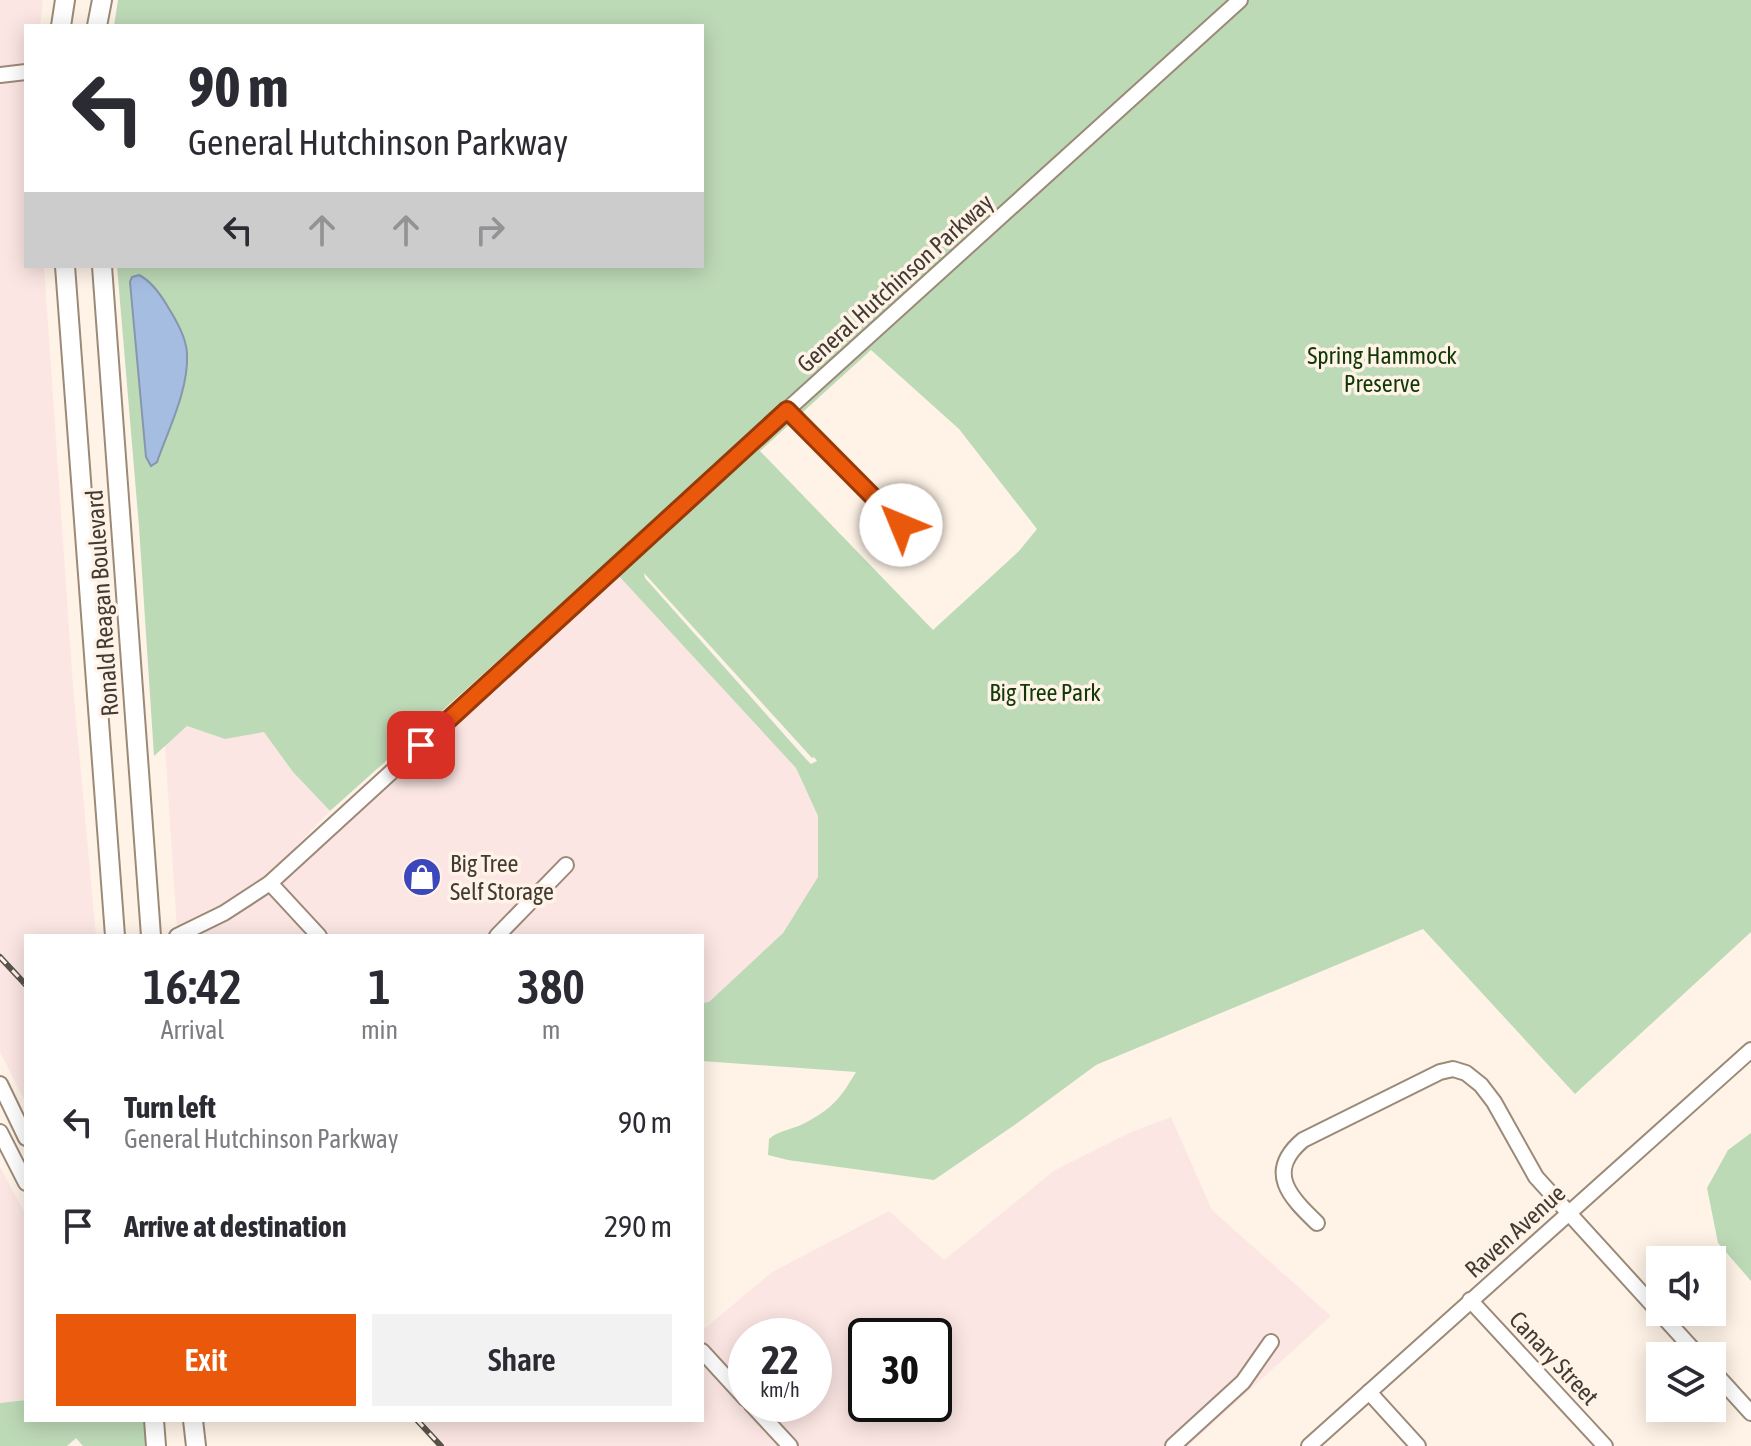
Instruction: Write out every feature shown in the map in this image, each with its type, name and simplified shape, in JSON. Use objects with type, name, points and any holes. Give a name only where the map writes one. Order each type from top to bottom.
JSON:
[{"type":"main road","points":[[61,24],[65,0]]},
{"type":"main road","points":[[97,24],[102,0]]},
{"type":"main road","name":"Ronald Reagan Boulevard","points":[[65,268],[115,934]]},
{"type":"main road","name":"Ronald Reagan Boulevard","points":[[102,268],[151,934]]},
{"type":"main road","points":[[154,1422],[156,1446]]},
{"type":"main road","points":[[193,1422],[196,1446]]},
{"type":"street","name":"General Hutchinson Parkway","points":[[181,934],[224,913],[270,883],[1240,0]]},
{"type":"street","points":[[0,75],[24,72]]},
{"type":"street","points":[[787,410],[901,525]]},
{"type":"street","points":[[499,934],[566,865]]},
{"type":"street","points":[[270,883],[317,934]]},
{"type":"street","name":"Raven Avenue","points":[[1309,1446],[1751,1050]]},
{"type":"street","points":[[1317,1223],[1287,1192],[1284,1170],[1295,1148],[1303,1140],[1440,1072],[1453,1069],[1466,1073],[1481,1085],[1494,1102],[1526,1163],[1686,1342]]},
{"type":"street","points":[[0,1084],[24,1134]]},
{"type":"street","points":[[0,1132],[24,1179]]},
{"type":"street","name":"Canary Street","points":[[1470,1300],[1605,1446]]},
{"type":"street","points":[[1173,1446],[1243,1382],[1271,1342]]},
{"type":"street","points":[[704,1353],[728,1379]]},
{"type":"street","points":[[1726,1385],[1751,1413]]},
{"type":"street","points":[[1369,1392],[1418,1446]]},
{"type":"street","points":[[768,1422],[790,1446]]},
{"type":"shaded area","points":[[0,0],[43,0],[40,24],[24,24],[24,268],[44,268],[73,686],[96,934],[24,934],[24,1099],[0,1052]]},
{"type":"shaded area","points":[[617,574],[796,768],[818,816],[819,876],[783,933],[709,1002],[704,1003],[704,934],[197,934],[232,918],[275,888]]},
{"type":"shaded area","points":[[163,718],[225,739],[265,731],[293,772],[330,811],[266,878],[225,907],[177,929]]},
{"type":"shaded area","points":[[1171,1117],[1212,1210],[1331,1316],[1188,1446],[445,1446],[424,1422],[704,1422],[704,1329],[772,1272],[889,1211],[944,1260],[1055,1170],[1129,1133]]},
{"type":"shaded area","points":[[0,1167],[24,1211],[24,1400],[0,1403]]},
{"type":"green space","name":"Spring Hammock Preserve","points":[[118,0],[1751,0],[1751,932],[1575,1094],[1423,929],[1096,1065],[934,1180],[768,1155],[769,1139],[803,1124],[828,1108],[856,1072],[704,1061],[704,1003],[709,1002],[783,933],[818,877],[818,816],[796,768],[617,574],[632,560],[622,550],[330,811],[293,772],[264,732],[225,739],[187,726],[154,756],[117,268],[704,268],[704,24],[114,24]],"holes":[[[871,350],[959,429],[1037,529],[1019,551],[933,630],[760,451]],[[644,573],[817,761],[811,764],[645,578]]]},
{"type":"green space","points":[[1751,1133],[1751,1281],[1726,1252],[1726,1246],[1718,1243],[1707,1188],[1728,1150]]},
{"type":"green space","points":[[24,1400],[24,1422],[143,1422],[146,1446],[83,1446],[76,1438],[67,1446],[0,1446],[0,1403]]},
{"type":"water","points":[[139,275],[152,285],[165,302],[180,329],[187,353],[185,380],[177,408],[157,462],[151,466],[146,457],[130,282],[132,277]]},
{"type":"railway","points":[[0,957],[24,983]]},
{"type":"railway","points":[[419,1422],[441,1446]]},
{"type":"place","name":"Big Tree Self Storage","points":[[422,877]]},
{"type":"route","points":[[421,745],[787,410],[901,525]]},
{"type":"park label","name":"Big Tree Park","points":[[1045,692]]}]
